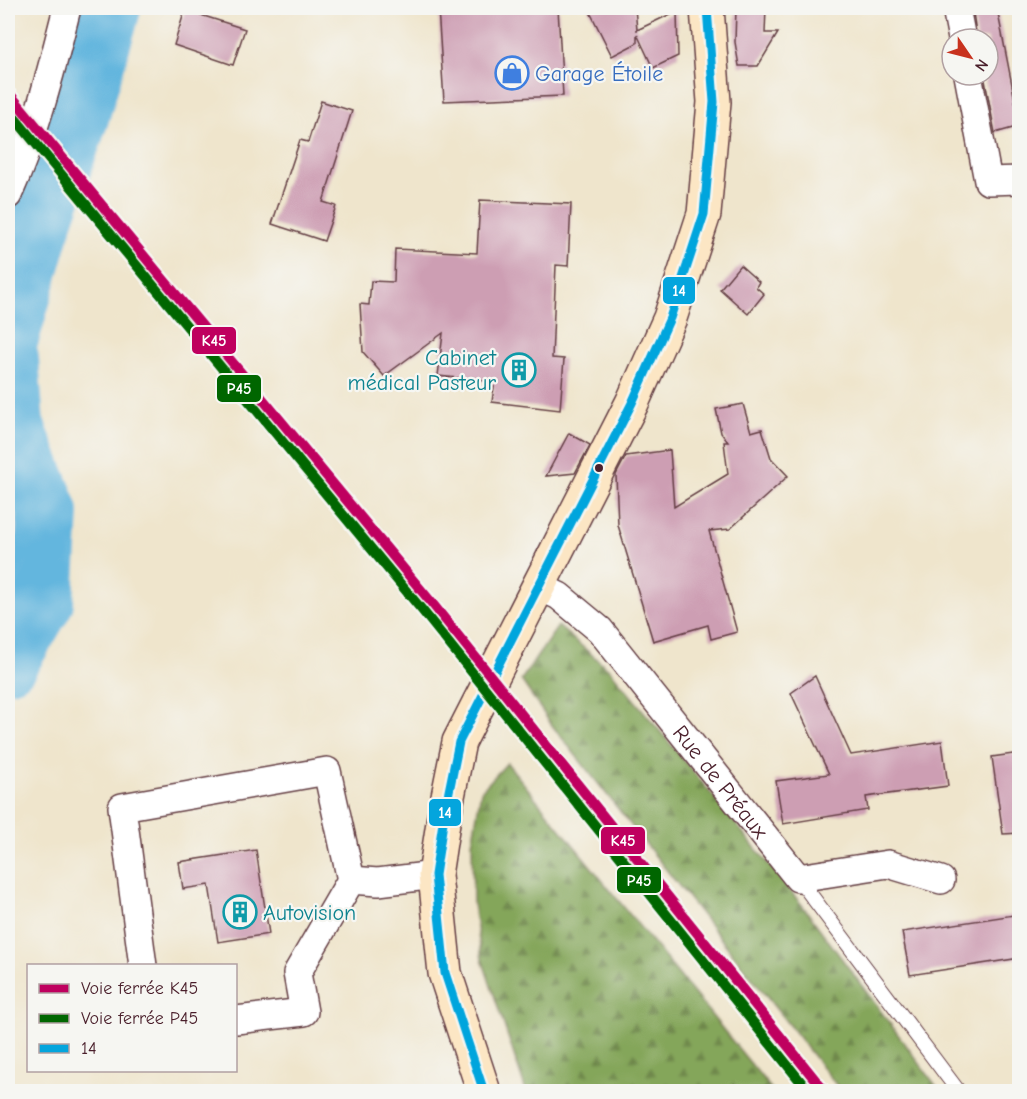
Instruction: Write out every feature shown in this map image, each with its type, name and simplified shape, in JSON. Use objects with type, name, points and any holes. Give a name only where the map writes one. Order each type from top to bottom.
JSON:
[{"type":"street","points":[[8,195],[47,92],[67,8]]},
{"type":"street","points":[[484,1092],[445,973],[435,875],[459,742],[632,403],[670,318],[704,214],[714,102],[706,8]]},
{"type":"street","points":[[956,8],[960,27]]},
{"type":"street","points":[[970,87],[988,181],[1020,180]]},
{"type":"street","name":"Rue de Préaux","points":[[540,587],[559,596],[600,630],[798,878]]},
{"type":"street","points":[[143,964],[122,807],[327,771],[351,880],[297,973],[304,1011],[237,1020]]},
{"type":"street","points":[[798,878],[888,864],[941,880]]},
{"type":"street","points":[[351,880],[378,882],[435,875]]},
{"type":"lane","points":[[798,878],[959,1092]]},
{"type":"green space","points":[[558,626],[610,670],[802,905],[940,1091],[841,1091],[551,724],[521,680]]},
{"type":"green space","points":[[507,763],[773,1091],[526,1091],[482,959],[473,904],[472,843],[481,791]]},
{"type":"building","points":[[438,8],[558,8],[563,96],[444,101]]},
{"type":"building","points":[[588,8],[635,8],[637,30],[677,11],[678,56],[653,68],[637,34],[637,43],[612,56]]},
{"type":"building","points":[[736,8],[766,8],[765,33],[778,33],[758,66],[739,66],[735,42]]},
{"type":"building","points":[[997,8],[1020,126],[995,133],[986,87],[1000,87],[1000,27],[975,27],[973,12]]},
{"type":"building","points":[[185,10],[245,29],[233,65],[174,45]]},
{"type":"building","points":[[321,101],[352,111],[323,202],[336,206],[324,241],[272,224],[300,140],[308,142]]},
{"type":"building","points":[[480,200],[571,204],[568,266],[556,265],[552,358],[564,359],[560,410],[492,402],[494,387],[487,386],[487,381],[438,376],[443,333],[384,376],[363,352],[360,304],[369,305],[371,281],[394,282],[395,249],[477,253]]},
{"type":"building","points":[[740,265],[759,282],[756,287],[764,294],[748,314],[720,289]]},
{"type":"building","points":[[743,404],[751,432],[762,429],[771,458],[788,476],[730,529],[709,531],[737,632],[711,639],[708,625],[653,641],[618,525],[616,475],[626,456],[670,450],[674,507],[728,474],[724,442],[728,442],[721,433],[716,409]]},
{"type":"building","points":[[569,433],[590,445],[575,473],[546,476]]},
{"type":"building","points":[[815,676],[851,755],[942,741],[948,786],[866,797],[868,810],[783,824],[776,781],[829,774],[791,693]]},
{"type":"building","points":[[1020,753],[1020,833],[1003,834],[992,757]]},
{"type":"building","name":"Autovision","points":[[256,850],[269,934],[218,942],[209,885],[183,889],[179,862]]},
{"type":"building","points":[[1020,914],[1020,958],[910,975],[902,932]]},
{"type":"waterway","points":[[8,338],[43,217],[78,117],[110,8]]},
{"type":"waterway","points":[[8,359],[13,425],[48,512],[43,601],[8,661]]},
{"type":"rail line","name":"K45","points":[[8,92],[431,602],[825,1092]]},
{"type":"rail line","name":"P45","points":[[8,110],[422,610],[809,1092]]},
{"type":"transit line","name":"14","points":[[484,1092],[445,973],[435,875],[459,742],[632,403],[670,318],[704,214],[714,102],[707,8]]},
{"type":"place","name":"Garage Étoile","points":[[512,73]]},
{"type":"place","name":"Cabinet médical Pasteur","points":[[519,370]]},
{"type":"place","name":"Autovision","points":[[240,912]]}]
